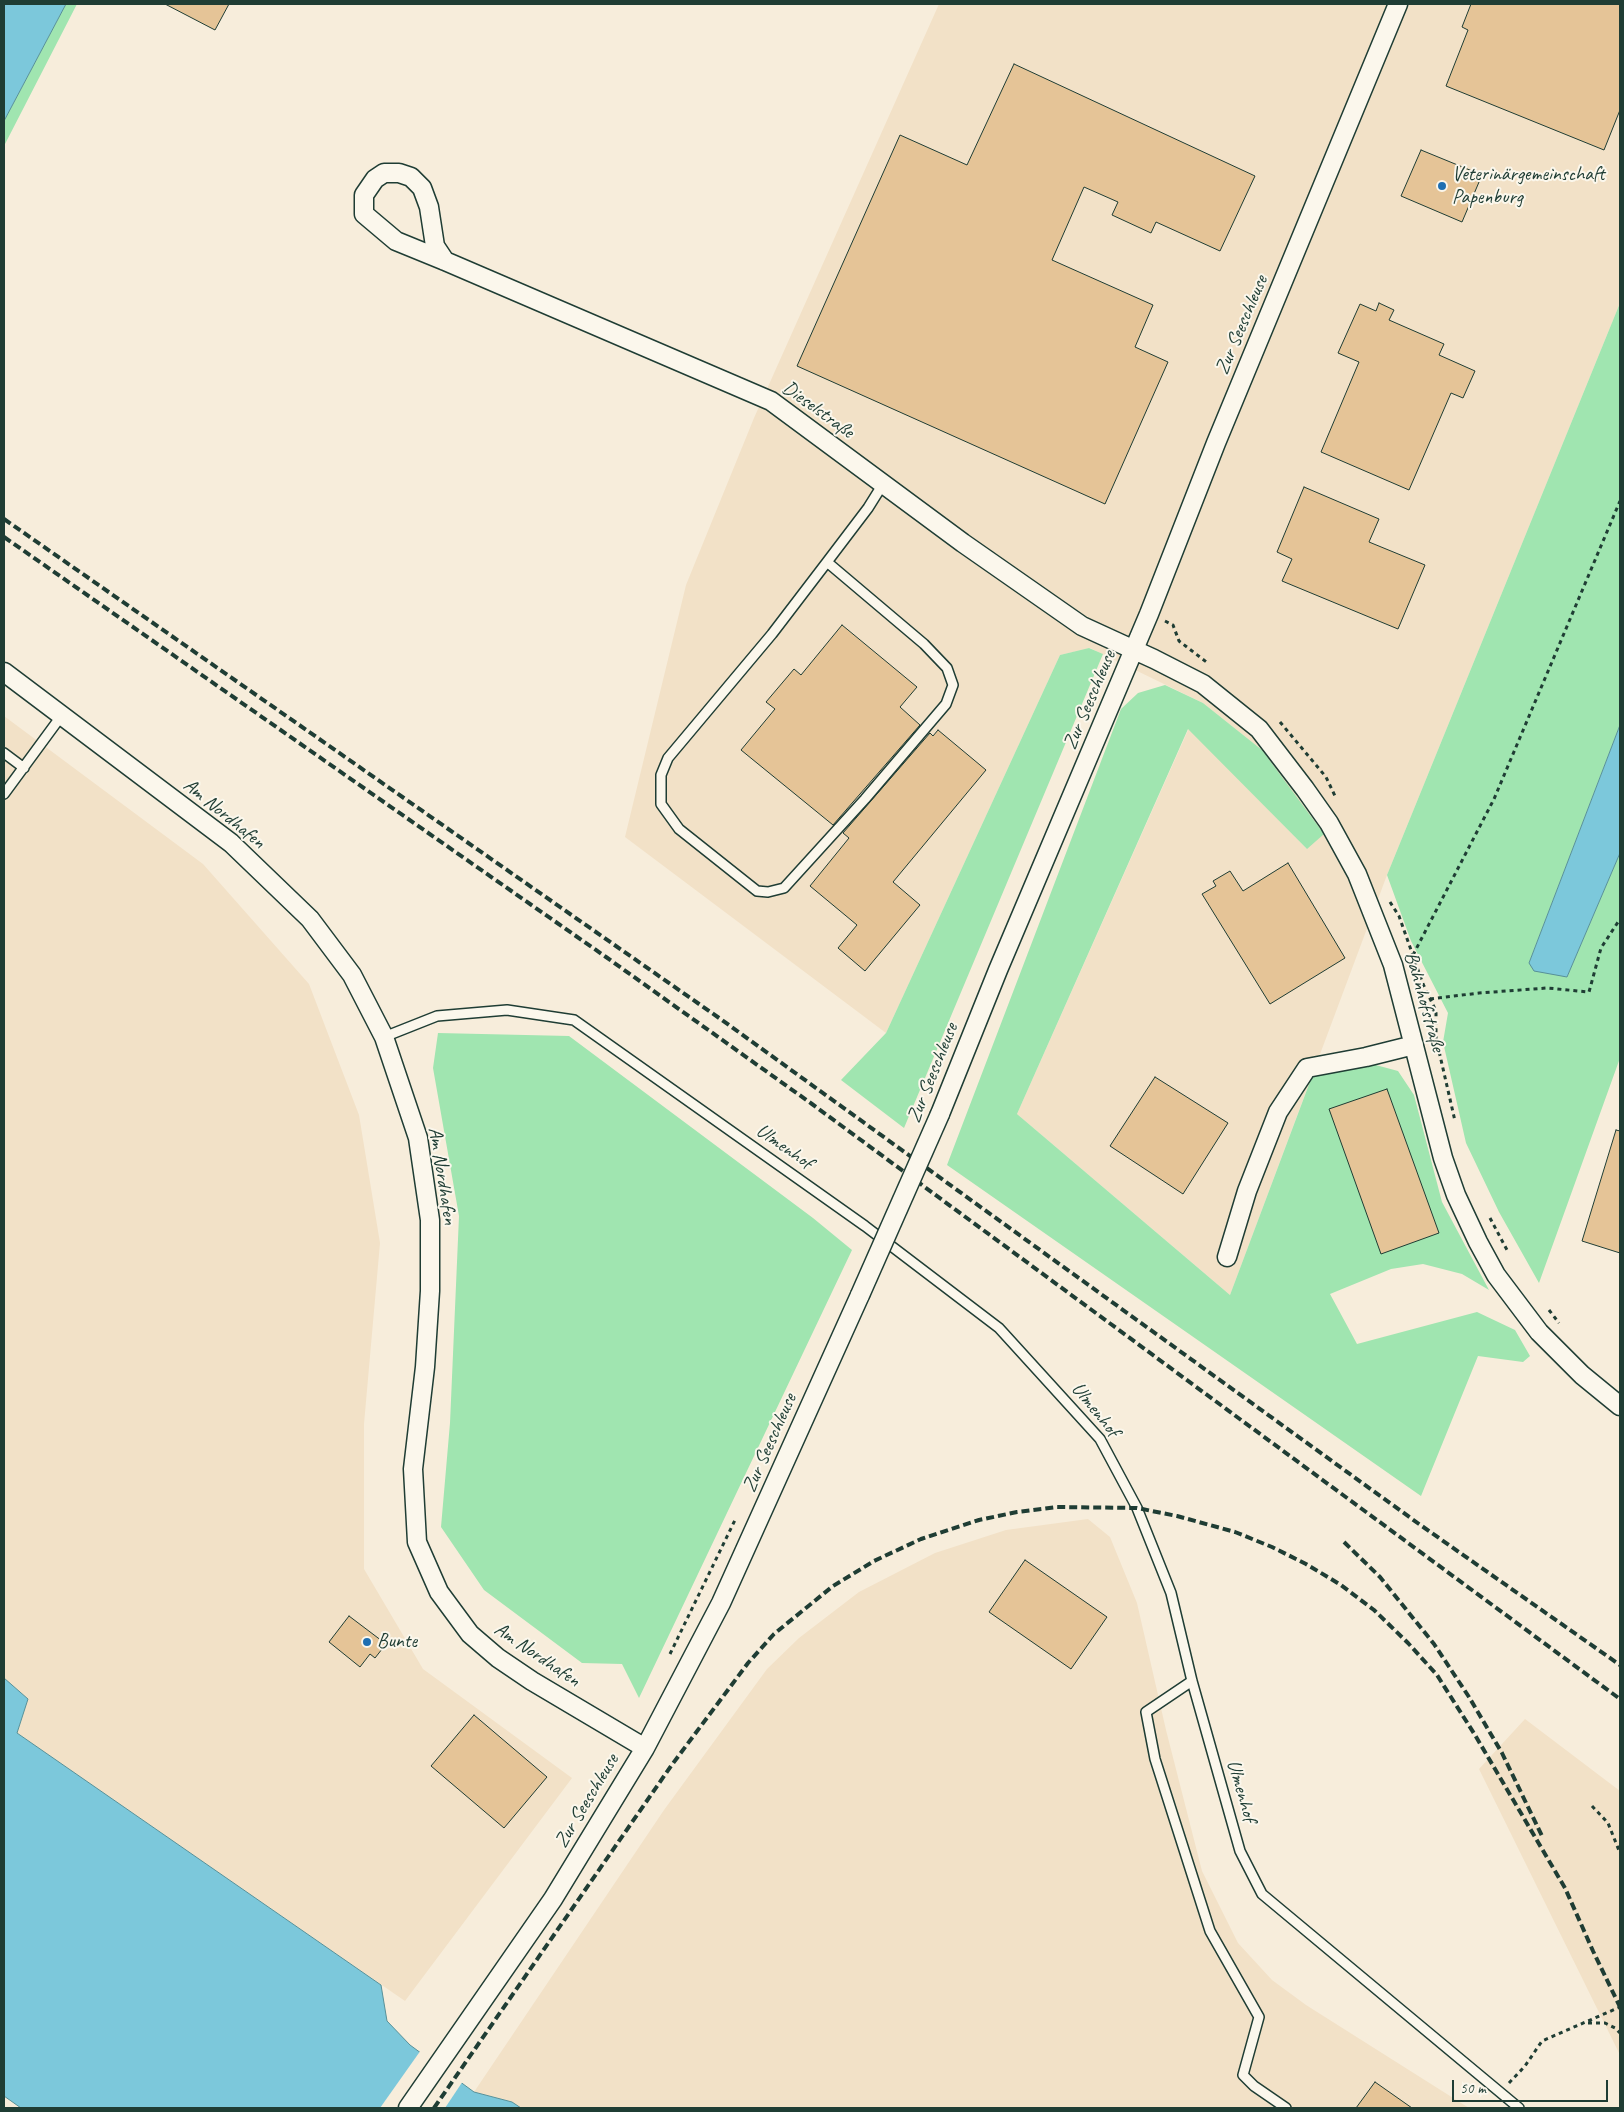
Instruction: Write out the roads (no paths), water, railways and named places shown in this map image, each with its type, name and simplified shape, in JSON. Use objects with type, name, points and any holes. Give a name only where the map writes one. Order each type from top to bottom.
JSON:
[{"type":"street","name":"Zur Seeschleuse","points":[[408,2108],[552,1899],[645,1748],[721,1603],[940,1114],[998,970],[1134,650],[1220,434],[1398,4]]},
{"type":"street","name":"Dieselstraße","points":[[445,261],[435,246],[429,208],[422,188],[410,177],[399,173],[384,173],[375,179],[364,195],[364,214],[396,241],[772,401],[883,484],[1082,626],[1134,650]]},
{"type":"street","name":"Bahnhofstraße","points":[[1134,650],[1203,684],[1259,729],[1329,823],[1357,874],[1393,965],[1443,1158],[1456,1195],[1478,1242],[1496,1275],[1539,1332],[1582,1375],[1620,1406]]},
{"type":"street","name":"Am Nordhafen","points":[[4,672],[231,843],[310,919],[352,975],[384,1037],[418,1138],[430,1220],[429,1310],[425,1367],[413,1469],[417,1542],[439,1592],[470,1634],[498,1658],[532,1681],[645,1748]]},
{"type":"street","points":[[1227,1257],[1248,1191],[1278,1112],[1307,1068],[1366,1057],[1414,1045]]},
{"type":"lane","points":[[827,562],[924,644],[946,668],[953,685],[946,704],[865,799],[784,888],[768,892],[756,891],[679,829],[661,804],[661,775],[668,758],[772,634],[883,484]]},
{"type":"lane","points":[[4,794],[62,715]]},
{"type":"lane","points":[[4,753],[24,768]]},
{"type":"lane","name":"Ulmenhof","points":[[384,1037],[437,1016],[508,1010],[574,1020],[865,1226],[999,1328],[1100,1439],[1137,1508],[1171,1593],[1192,1681],[1240,1851],[1262,1894],[1519,2108]]},
{"type":"lane","points":[[1192,1681],[1146,1712],[1155,1759],[1210,1931],[1259,2017],[1243,2075],[1254,2086],[1286,2108]]},
{"type":"water","points":[[4,4],[66,4],[4,121]]},
{"type":"water","points":[[1620,725],[1620,853],[1567,977],[1534,971],[1529,963]]},
{"type":"water","points":[[4,1678],[28,1699],[17,1733],[381,1985],[387,2021],[410,2045],[474,2092],[512,2102],[521,2108],[21,2108],[4,2096]]},
{"type":"railway","points":[[4,519],[722,1020],[1419,1524],[1620,1665]]},
{"type":"railway","points":[[4,537],[606,957],[812,1104],[1620,1699]]},
{"type":"railway","points":[[434,2108],[671,1766],[748,1663],[774,1634],[833,1586],[874,1561],[921,1539],[979,1520],[1017,1512],[1057,1507],[1137,1508],[1177,1516],[1235,1532],[1272,1547],[1306,1564],[1341,1585],[1374,1610],[1437,1675],[1475,1735],[1565,1888],[1620,2007]]},
{"type":"railway","points":[[1344,1542],[1380,1577],[1434,1644],[1469,1697],[1502,1753],[1542,1836]]},
{"type":"place","name":"Veterinärgemeinschaft Papenburg","points":[[1442,186]]},
{"type":"place","name":"Bunte","points":[[367,1642]]}]
